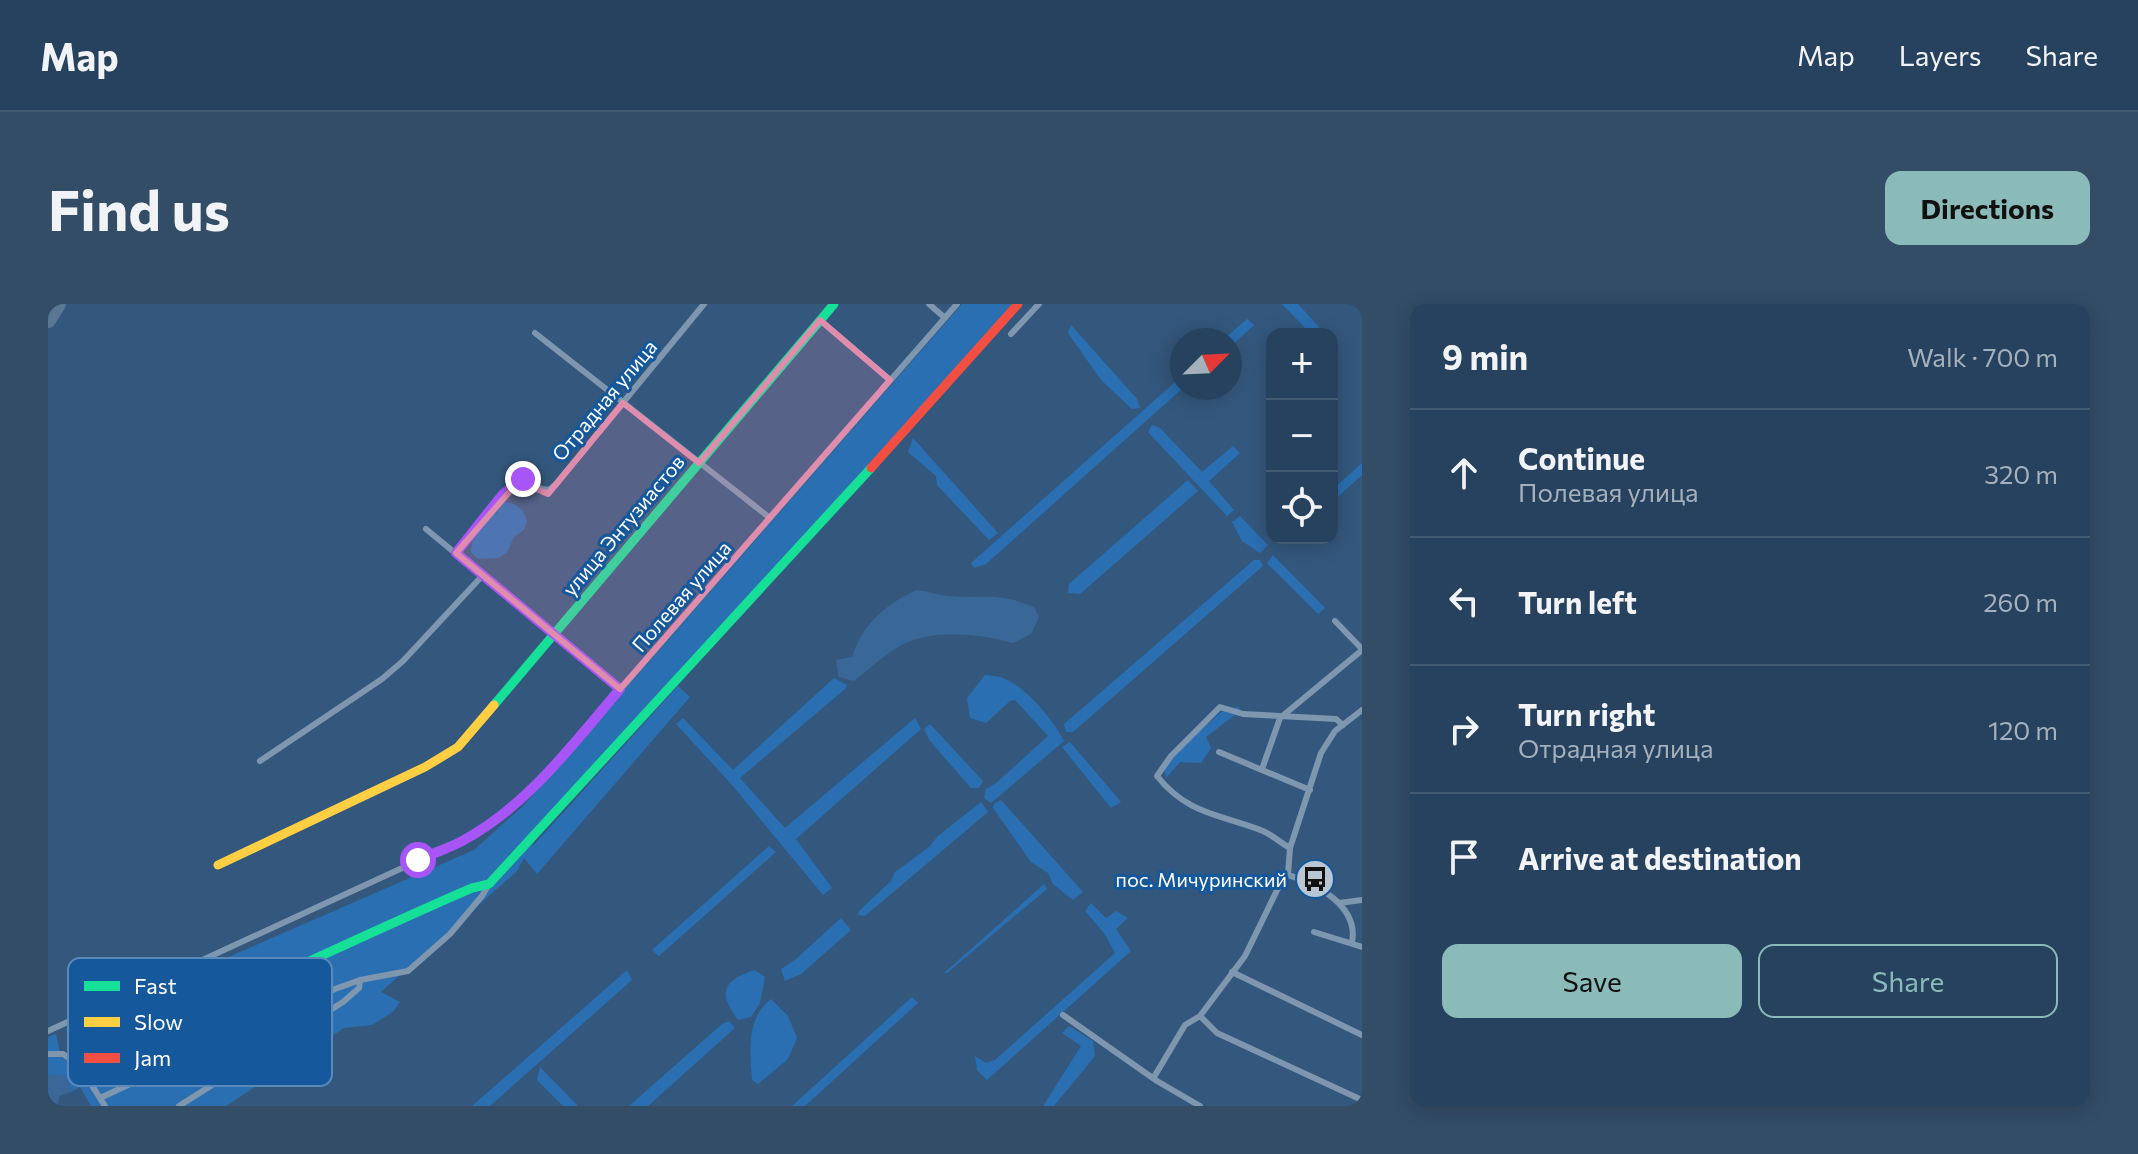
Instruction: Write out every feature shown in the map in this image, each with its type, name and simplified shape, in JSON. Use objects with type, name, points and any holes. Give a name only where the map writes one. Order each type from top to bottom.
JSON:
[{"type":"street","name":"Отрадная улица","points":[[456,553],[503,494],[519,481],[523,479],[549,490],[556,484],[704,304]]},
{"type":"street","name":"улица Энтузиастов","points":[[218,865],[425,767],[458,747],[834,304]]},
{"type":"street","points":[[929,304],[945,318]]},
{"type":"street","name":"Полевая улица","points":[[207,958],[463,840],[496,819],[537,785],[957,304]]},
{"type":"street","points":[[332,990],[360,980],[408,971],[450,934],[489,884],[772,578],[1018,304]]},
{"type":"street","points":[[1011,334],[1039,304]]},
{"type":"street","points":[[820,320],[890,380]]},
{"type":"street","points":[[535,333],[770,518]]},
{"type":"street","points":[[426,529],[620,689]]},
{"type":"street","points":[[260,761],[382,679],[403,661],[483,575]]},
{"type":"street","points":[[1262,769],[1280,718],[1362,650],[1335,621]]},
{"type":"street","points":[[1290,848],[1265,832],[1199,811],[1177,798],[1157,776],[1171,756],[1220,707],[1243,714],[1280,718],[1336,719],[1343,725]]},
{"type":"street","points":[[1154,1077],[1185,1025],[1200,1016],[1245,956],[1282,880],[1288,875],[1290,848],[1321,753],[1335,731],[1362,710]]},
{"type":"street","points":[[1219,752],[1310,790]]},
{"type":"street","points":[[1288,875],[1305,880],[1339,903],[1352,922],[1352,942]]},
{"type":"street","points":[[314,958],[472,888],[489,884]]},
{"type":"street","points":[[1339,903],[1362,900]]},
{"type":"street","points":[[1314,932],[1362,947]]},
{"type":"street","points":[[1232,972],[1362,1035]]},
{"type":"street","points":[[332,1009],[359,988],[360,980]]},
{"type":"street","points":[[1063,1015],[1200,1106]]},
{"type":"street","points":[[1200,1016],[1217,1033],[1362,1100]]},
{"type":"street","name":"Полевая улица","points":[[48,1031],[68,1022]]},
{"type":"street","points":[[48,1054],[63,1054],[68,1057]]},
{"type":"street","points":[[92,1086],[105,1106]]},
{"type":"street","points":[[100,1098],[126,1086]]},
{"type":"street","points":[[179,1106],[211,1086]]},
{"type":"highlighted area","points":[[820,320],[890,380],[620,689],[456,553],[519,481],[548,494],[623,403],[699,463]]},
{"type":"shaded area","points":[[962,304],[1020,304],[539,832],[531,848],[678,686],[690,697],[537,874],[524,858],[517,871],[381,992],[400,1002],[393,1012],[372,1025],[344,1028],[332,1036],[332,958],[226,958],[474,850],[524,805]]},
{"type":"shaded area","points":[[1282,304],[1298,304],[1319,328],[1305,328]]},
{"type":"shaded area","points":[[1247,319],[1254,325],[1242,336],[1242,328],[1237,328]]},
{"type":"shaded area","points":[[1071,325],[1137,399],[1140,408],[1132,409],[1101,380],[1068,333]]},
{"type":"shaded area","points":[[1170,387],[1170,400],[986,564],[974,568],[971,563]]},
{"type":"shaded area","points":[[1152,425],[1160,428],[1202,472],[1233,446],[1240,453],[1209,481],[1234,510],[1227,516],[1148,432]]},
{"type":"shaded area","points":[[913,438],[998,533],[989,540],[937,485],[936,476],[908,452]]},
{"type":"shaded area","points":[[1362,463],[1362,475],[1338,497],[1338,485]]},
{"type":"shaded area","points":[[1188,480],[1198,491],[1080,594],[1068,593],[1069,584]]},
{"type":"shaded area","points":[[504,502],[522,510],[527,521],[524,530],[514,537],[507,553],[498,558],[478,559],[471,552],[472,542],[487,516],[497,513],[498,505]]},
{"type":"shaded area","points":[[1240,516],[1268,545],[1260,553],[1242,541],[1232,522]]},
{"type":"shaded area","points":[[1273,555],[1325,608],[1318,614],[1267,563]]},
{"type":"shaded area","points":[[1254,560],[1260,560],[1263,566],[1073,732],[1066,732],[1064,724]]},
{"type":"shaded area","points":[[917,590],[946,596],[1011,599],[1034,607],[1039,617],[1031,634],[1013,643],[971,635],[926,637],[894,650],[854,681],[839,677],[836,660],[852,657],[862,634],[877,616]]},
{"type":"shaded area","points":[[985,675],[1003,678],[1021,689],[1047,715],[1064,741],[991,803],[984,798],[986,789],[1048,736],[1015,700],[986,723],[970,718],[967,698]]},
{"type":"shaded area","points":[[834,678],[847,685],[845,689],[740,778],[785,828],[915,718],[921,729],[796,839],[832,888],[823,895],[732,785],[676,724],[683,718],[733,770]]},
{"type":"shaded area","points":[[1239,707],[1240,711],[1206,737],[1211,748],[1201,763],[1180,762],[1166,778],[1163,762],[1226,708]]},
{"type":"shaded area","points":[[930,724],[983,781],[979,788],[971,788],[930,741],[924,729]]},
{"type":"shaded area","points":[[1070,742],[1121,802],[1111,808],[1062,747]]},
{"type":"shaded area","points":[[1001,800],[1083,892],[1073,900],[1053,884],[1048,873],[1031,862],[993,808]]},
{"type":"shaded area","points":[[981,802],[988,812],[865,916],[858,915],[891,881],[895,872]]},
{"type":"shaded area","points":[[769,846],[776,852],[659,956],[652,950]]},
{"type":"shaded area","points":[[1044,884],[1047,889],[944,973]]},
{"type":"shaded area","points":[[1091,903],[1106,918],[1116,911],[1128,918],[1116,929],[1131,951],[987,1080],[977,1070],[975,1056],[986,1063],[995,1060],[1115,953],[1104,933],[1085,911]]},
{"type":"shaded area","points":[[841,918],[851,930],[801,974],[785,981],[781,969]]},
{"type":"shaded area","points":[[627,970],[632,980],[490,1106],[472,1106]]},
{"type":"shaded area","points":[[755,970],[765,977],[760,1003],[751,1017],[738,1020],[727,1002],[727,988],[736,978]]},
{"type":"shaded area","points":[[912,997],[918,1003],[805,1106],[792,1106]]},
{"type":"shaded area","points":[[771,999],[788,1016],[797,1038],[788,1059],[758,1084],[752,1080],[751,1036],[757,1016]]},
{"type":"shaded area","points":[[729,1021],[735,1028],[648,1106],[629,1106],[722,1024]]},
{"type":"shaded area","points":[[1069,1026],[1093,1041],[1095,1056],[1054,1106],[1043,1106],[1081,1046],[1062,1033]]},
{"type":"shaded area","points":[[56,1034],[61,1057],[68,1062],[68,1083],[64,1076],[48,1076],[48,1037]]},
{"type":"shaded area","points":[[540,1067],[578,1106],[563,1106],[537,1080]]},
{"type":"shaded area","points":[[48,1076],[64,1076],[73,1091],[59,1096],[58,1106],[48,1106]]},
{"type":"shaded area","points":[[70,1086],[256,1086],[226,1106],[91,1106],[80,1087],[73,1091]]},
{"type":"taxiway","points":[[48,320],[58,304]]},
{"type":"traffic: fast","points":[[494,705],[834,304]]},
{"type":"traffic: fast","points":[[318,958],[472,888],[489,884],[871,468]]},
{"type":"traffic: slow","points":[[218,865],[425,767],[458,747],[494,705]]},
{"type":"traffic: jam","points":[[871,468],[1018,304]]},
{"type":"place","name":"пос. Мичуринский","points":[[1315,879]]},
{"type":"route","points":[[418,860],[463,840],[496,819],[537,785],[620,689],[456,553],[503,494],[523,479]]}]
